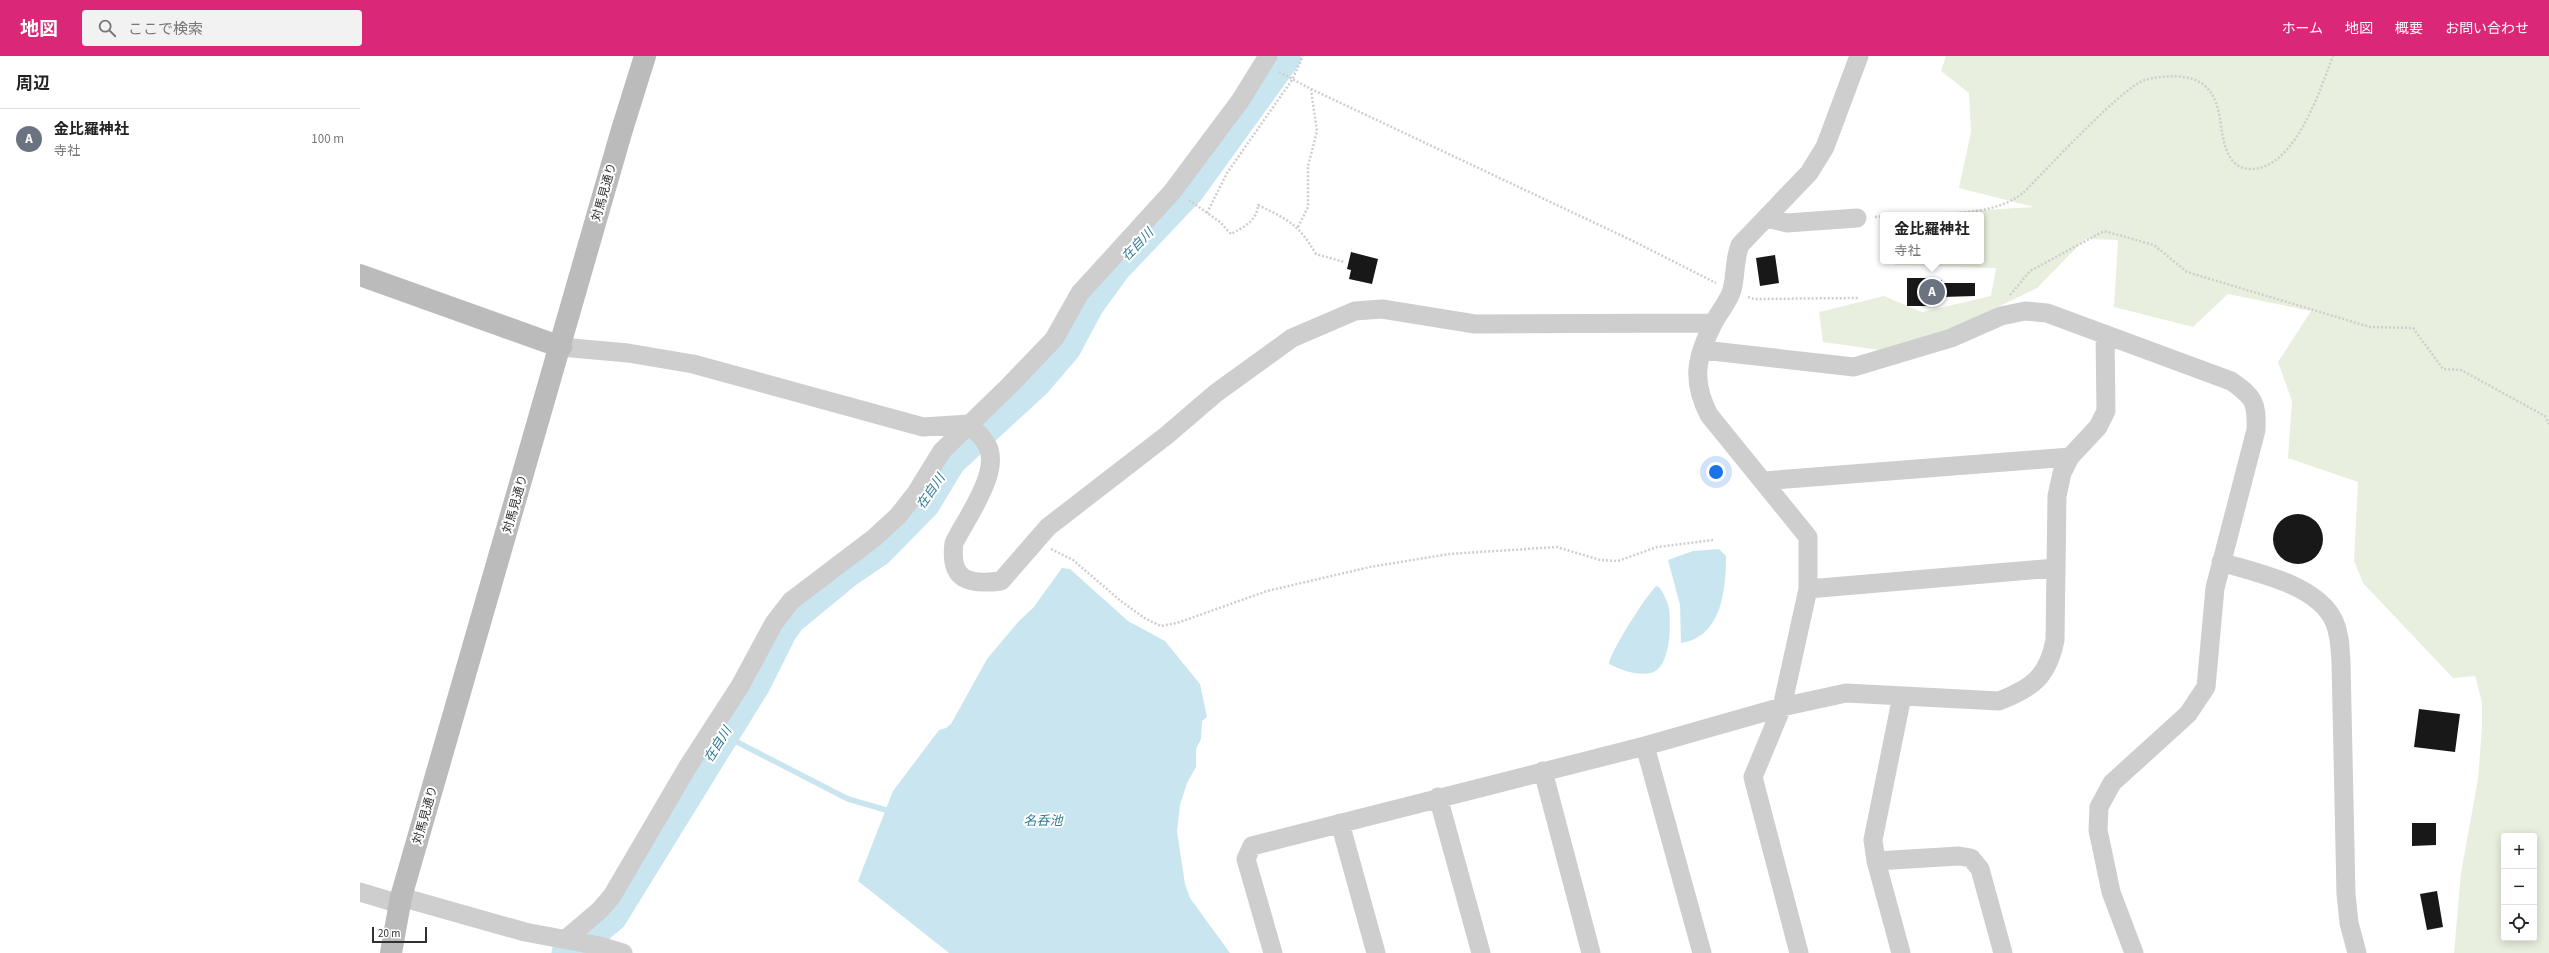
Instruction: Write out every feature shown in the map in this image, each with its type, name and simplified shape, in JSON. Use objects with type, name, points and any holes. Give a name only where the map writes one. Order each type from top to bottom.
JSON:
[{"type":"street","name":"対馬見通り","points":[[391,953],[401,900],[645,56]]},
{"type":"street","points":[[1800,953],[1753,777],[1782,708],[1808,589],[1810,569],[1808,538],[1709,415],[1700,398],[1696,374],[1713,323],[1732,291],[1735,258],[1740,245],[1809,174],[1825,147],[1859,56]]},
{"type":"street","points":[[566,939],[600,910],[612,896],[687,768],[740,686],[774,623],[791,601],[874,538],[898,516],[916,493],[942,451],[1009,386],[1054,339],[1080,293],[1174,189],[1240,101],[1266,59]]},
{"type":"street","points":[[1767,218],[1786,223],[1856,218]]},
{"type":"street","points":[[360,275],[561,346],[628,353],[693,364],[923,427],[969,424]]},
{"type":"street","points":[[969,424],[988,445],[991,458],[990,473],[954,543],[952,555],[954,566],[960,575],[969,581],[980,583],[1001,581],[1048,527],[1167,435],[1216,392],[1292,338],[1355,312],[1382,309],[1475,324],[1713,323]]},
{"type":"street","points":[[1703,350],[1854,367],[1951,338],[1989,321],[2025,311],[2048,313],[2231,381],[2252,398],[2257,410],[2256,430],[2215,588],[2206,687],[2188,714],[2112,783],[2099,807],[2098,830],[2111,892],[2134,953]]},
{"type":"street","points":[[1273,953],[1246,859],[1252,846],[1438,797],[1645,746],[1782,708],[1846,693],[1999,700],[2020,693],[2038,679],[2051,661],[2055,640],[2057,496],[2062,473],[2070,457],[2098,427],[2106,411],[2105,334]]},
{"type":"street","points":[[1763,482],[2070,457]]},
{"type":"street","points":[[2221,562],[2309,593],[2325,606],[2334,620],[2339,637],[2341,662],[2346,894],[2349,923],[2357,953]]},
{"type":"street","points":[[1808,589],[2055,568]]},
{"type":"street","points":[[1901,953],[1876,861],[1873,840],[1902,696]]},
{"type":"street","points":[[1645,746],[1702,953]]},
{"type":"street","points":[[1542,771],[1591,953]]},
{"type":"street","points":[[1438,797],[1481,953]]},
{"type":"street","points":[[1340,823],[1376,953]]},
{"type":"street","points":[[1876,861],[1959,856],[1972,858],[1980,869],[2003,953]]},
{"type":"street","points":[[360,892],[401,900],[525,932],[566,939],[624,953]]},
{"type":"path","points":[[1207,213],[1228,173],[1292,80],[1303,56]]},
{"type":"path","points":[[1954,212],[2004,205],[2023,192],[2122,96],[2143,81],[2157,77],[2182,78],[2200,82],[2206,87],[2216,103],[2226,150],[2231,159],[2239,166],[2249,169],[2262,168],[2288,147],[2305,124],[2333,56]]},
{"type":"path","points":[[1266,59],[1292,80],[1631,240],[1732,291],[1754,299],[1859,298]]},
{"type":"path","points":[[1298,227],[1308,207],[1308,166],[1317,131],[1311,89]]},
{"type":"path","points":[[1174,189],[1220,222],[1231,234],[1246,226],[1257,214],[1258,205],[1284,217],[1298,227],[1316,254],[1344,262]]},
{"type":"path","points":[[1989,321],[2030,271],[2104,231],[2154,245],[2187,272],[2370,327],[2413,328],[2443,369],[2460,370],[2545,416],[2549,424]]},
{"type":"path","points":[[1031,546],[1054,550],[1073,560],[1122,602],[1160,626],[1178,623],[1267,591],[1370,567],[1448,554],[1557,547],[1600,560],[1618,561],[1657,547],[1713,540]]},
{"type":"green space","points":[[1946,56],[2549,56],[2549,953],[2454,953],[2461,873],[2478,779],[2482,728],[2482,702],[2475,676],[2453,678],[2363,583],[2354,561],[2358,482],[2288,458],[2292,401],[2278,362],[2311,311],[2228,294],[2193,327],[2114,307],[2118,240],[2085,239],[2037,288],[1956,327],[1879,350],[1823,342],[1819,312],[1884,296],[1922,312],[1991,296],[1996,268],[1894,264],[1984,264],[1984,212],[1949,212],[2034,207],[1959,188],[1971,132],[1969,93],[1941,71]]},
{"type":"water","points":[[1719,549],[1726,556],[1726,569],[1723,596],[1719,610],[1713,622],[1705,632],[1695,639],[1681,643],[1680,605],[1668,560],[1693,551]]},
{"type":"water","name":"名呑池","points":[[1062,568],[1070,569],[1128,621],[1165,641],[1200,684],[1207,717],[1202,721],[1201,739],[1196,749],[1196,767],[1187,783],[1180,805],[1177,831],[1185,884],[1190,898],[1230,953],[949,953],[858,881],[893,791],[939,730],[946,728],[951,724],[987,659],[1019,621],[1033,608]]},
{"type":"water","points":[[1656,586],[1659,587],[1664,594],[1670,616],[1668,645],[1663,663],[1658,669],[1646,674],[1629,672],[1609,664],[1615,648],[1629,624]]},
{"type":"building","points":[[1351,252],[1378,259],[1372,284],[1349,279],[1351,270],[1347,269]]},
{"type":"building","points":[[1775,255],[1779,283],[1760,286],[1756,258]]},
{"type":"building","points":[[1907,278],[1931,278],[1931,280],[1942,280],[1942,283],[1975,283],[1975,296],[1942,297],[1942,302],[1932,302],[1932,306],[1907,306]]},
{"type":"building","points":[[2293,514],[2303,514],[2316,521],[2323,534],[2323,544],[2316,557],[2303,564],[2293,564],[2284,560],[2277,553],[2273,544],[2273,534],[2277,525],[2284,518]]},
{"type":"building","points":[[2419,709],[2460,714],[2455,752],[2414,747]]},
{"type":"building","points":[[2412,823],[2436,823],[2436,845],[2412,846]]},
{"type":"building","points":[[2437,891],[2443,927],[2427,930],[2420,894]]},
{"type":"waterway","name":"在自川","points":[[591,933],[611,916],[754,684],[781,630],[790,618],[847,571],[878,550],[924,503],[950,460],[1035,382],[1065,347],[1088,304],[1114,268],[1188,190],[1285,56]]},
{"type":"waterway","points":[[716,744],[735,741],[848,799],[886,810]]},
{"type":"place","name":"金比羅神社","points":[[1932,292]]}]
